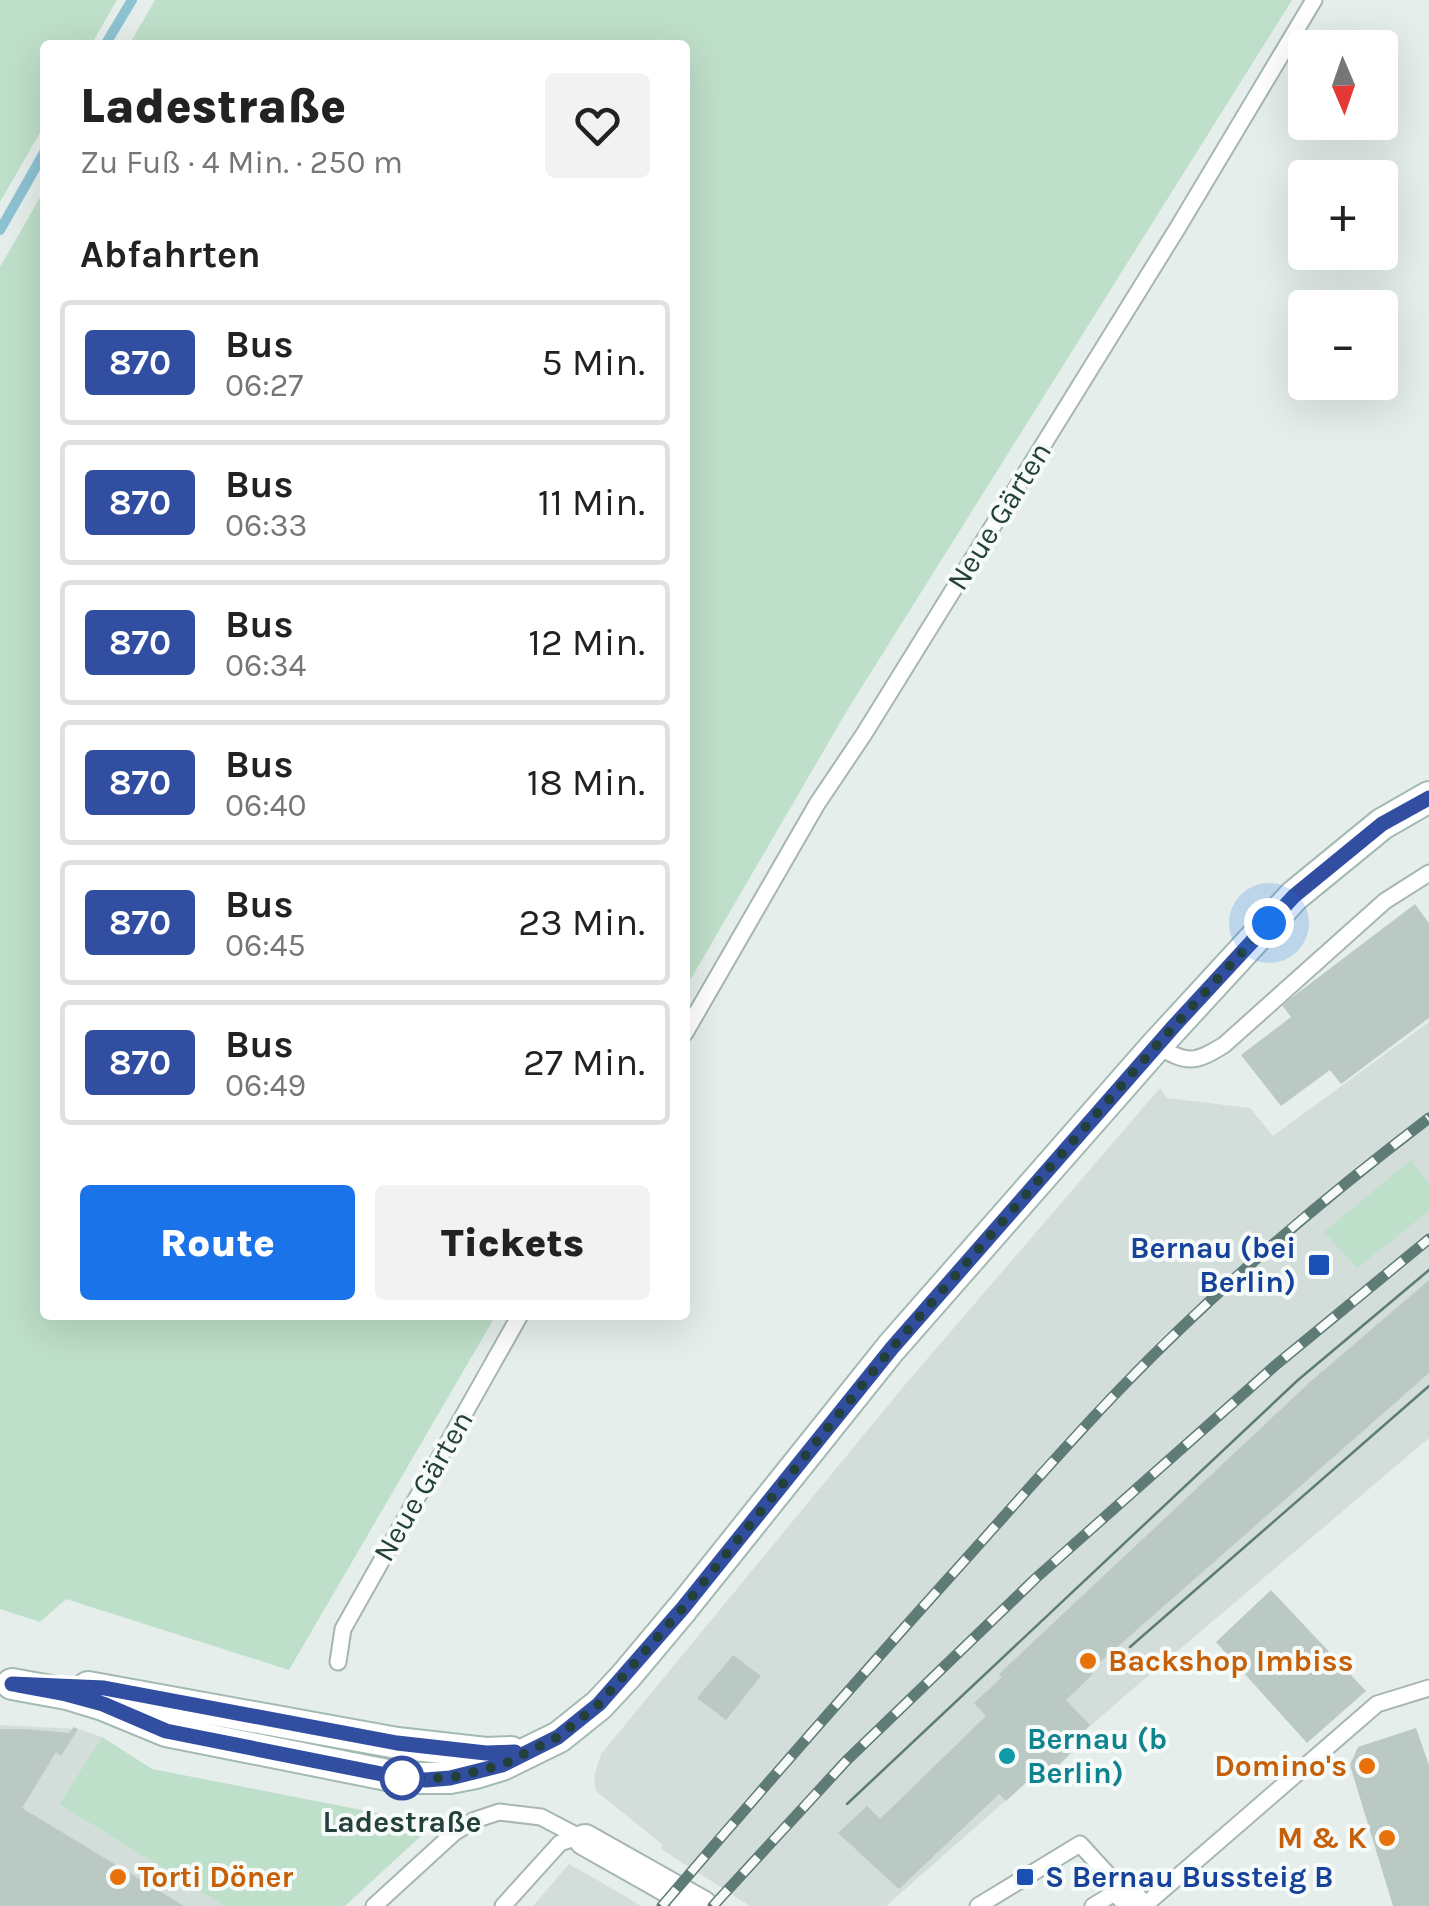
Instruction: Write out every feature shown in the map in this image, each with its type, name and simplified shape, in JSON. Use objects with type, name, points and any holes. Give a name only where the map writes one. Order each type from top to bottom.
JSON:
[{"type":"street","points":[[6,1684],[103,1704],[166,1731],[426,1780],[502,1765],[569,1730],[626,1676],[892,1348],[1156,1046],[1294,896],[1382,824],[1429,798]]},
{"type":"street","points":[[584,1840],[702,1906]]},
{"type":"lane","name":"Neue Gärten","points":[[690,1023],[818,804],[1156,263],[1314,0]]},
{"type":"lane","points":[[1156,1046],[1179,1058],[1200,1059],[1224,1045],[1385,901],[1429,872]]},
{"type":"lane","name":"Neue Gärten","points":[[338,1662],[343,1629],[517,1320]]},
{"type":"lane","points":[[1093,1906],[1134,1900],[1377,1704],[1429,1688]]},
{"type":"lane","points":[[374,1906],[456,1832],[499,1812],[541,1816],[584,1840]]},
{"type":"lane","points":[[502,1906],[560,1843],[584,1840]]},
{"type":"lane","points":[[978,1906],[1080,1844],[1134,1900]]},
{"type":"shaded area","points":[[1429,1022],[1429,1438],[1128,1693],[886,1906],[750,1906],[661,1849],[663,1845],[596,1791],[594,1776],[601,1754],[904,1386],[1160,1088],[1167,1098],[1250,1108],[1273,1136]]},
{"type":"shaded area","points":[[0,1725],[78,1729],[102,1737],[59,1804],[224,1906],[0,1906]]},
{"type":"shaded area","points":[[569,1864],[611,1888],[641,1906],[533,1906]]},
{"type":"green space","points":[[0,0],[117,0],[94,40],[40,40],[40,133],[0,202]]},
{"type":"green space","points":[[155,0],[1292,0],[848,709],[690,980],[690,40],[132,40]]},
{"type":"green space","points":[[40,198],[40,1320],[493,1320],[289,1670],[66,1599],[40,1622],[0,1609],[0,267]]},
{"type":"green space","points":[[1411,1160],[1429,1184],[1429,1211],[1357,1268],[1324,1232]]},
{"type":"green space","points":[[102,1737],[152,1769],[434,1824],[345,1906],[224,1906],[59,1804]]},
{"type":"building","points":[[1415,904],[1429,923],[1429,1018],[1341,1084],[1330,1070],[1281,1106],[1241,1055],[1291,1017],[1282,1005]]},
{"type":"building","points":[[1429,1280],[1429,1373],[1090,1671],[1093,1674],[1066,1700],[1090,1725],[1067,1748],[1071,1753],[1052,1772],[1045,1765],[1006,1801],[999,1794],[899,1889],[838,1833],[867,1806],[880,1819],[986,1716],[974,1703],[1002,1677],[999,1674],[1310,1382]]},
{"type":"building","points":[[1271,1590],[1366,1691],[1307,1743],[1216,1642]]},
{"type":"building","points":[[733,1655],[761,1676],[726,1720],[697,1698]]},
{"type":"building","points":[[74,1727],[78,1729],[61,1756],[56,1752],[22,1808],[184,1906],[0,1906],[0,1729],[69,1733]]},
{"type":"building","points":[[1416,1728],[1429,1765],[1429,1906],[1393,1906],[1350,1765],[1358,1747]]},
{"type":"waterway","points":[[108,40],[132,0]]},
{"type":"waterway","points":[[0,230],[40,160]]},
{"type":"tram line","points":[[847,1804],[1298,1380],[1429,1270]]},
{"type":"tram line","points":[[1130,1647],[1429,1386]]},
{"type":"railway","points":[[662,1906],[875,1661],[1121,1388],[1270,1247],[1429,1118]]},
{"type":"railway","points":[[713,1906],[847,1760],[1036,1578],[1277,1364],[1429,1239]]},
{"type":"bus line","name":"870","points":[[515,1752],[486,1753],[397,1743],[104,1688],[12,1684],[103,1704],[166,1731],[402,1778],[426,1780],[476,1773],[502,1765],[558,1737],[626,1676],[892,1348],[1243,950],[1294,896],[1382,824],[1429,798]]},
{"type":"place","name":"Bernau (bei Berlin)","points":[[1319,1265]]},
{"type":"place","name":"Backshop Imbiss","points":[[1088,1661]]},
{"type":"place","name":"Bernau (b Berlin)","points":[[1007,1756]]},
{"type":"place","name":"Domino's","points":[[1367,1766]]},
{"type":"place","name":"Ladestraße","points":[[402,1778]]},
{"type":"place","name":"M & K","points":[[1387,1838]]},
{"type":"place","name":"Torti Döner","points":[[118,1877]]},
{"type":"place","name":"S Bernau Bussteig B","points":[[1025,1877]]},
{"type":"route","points":[[402,1778],[450,1778],[502,1765],[558,1737],[599,1704],[683,1608],[892,1348],[1269,923]]}]
